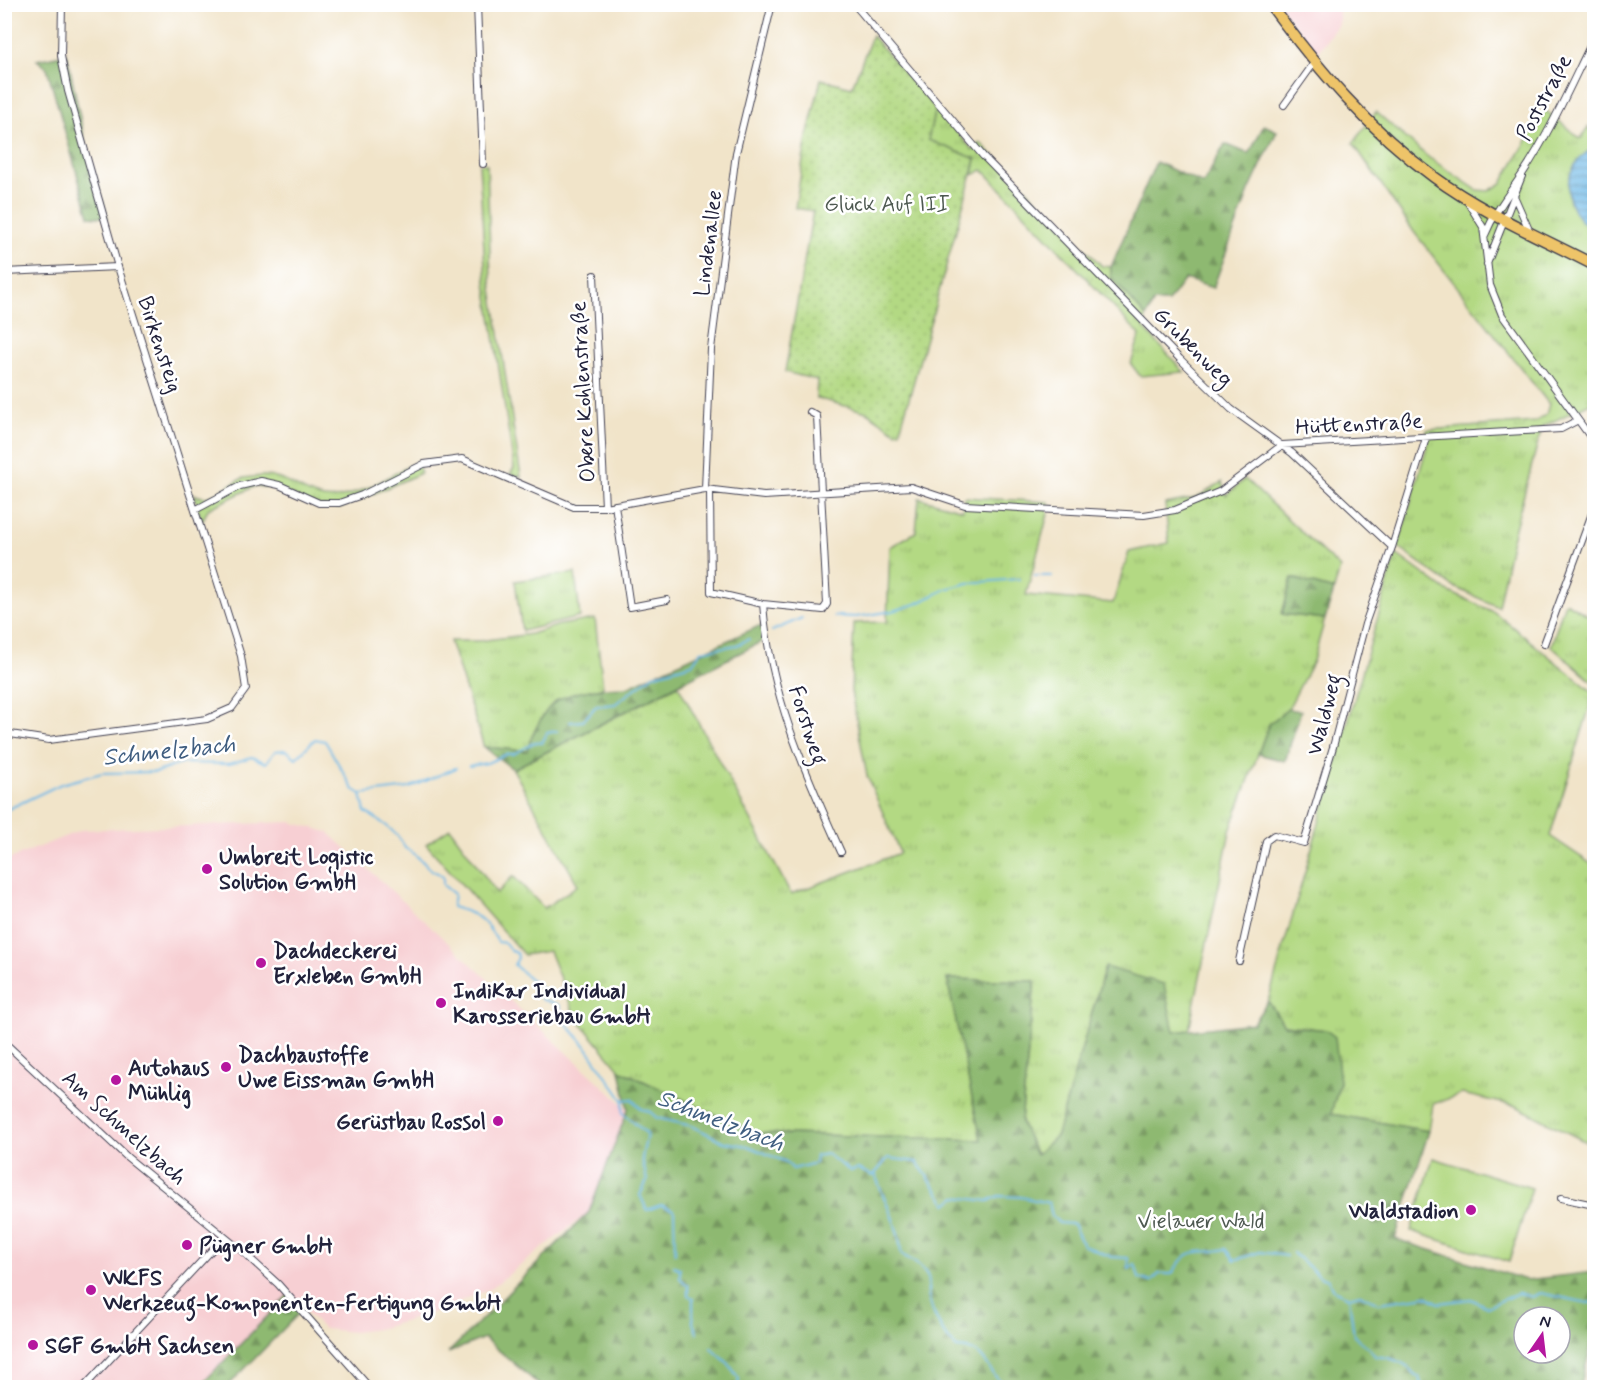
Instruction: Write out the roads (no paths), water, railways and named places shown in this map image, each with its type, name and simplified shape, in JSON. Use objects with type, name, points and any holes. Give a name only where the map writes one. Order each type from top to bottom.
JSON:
[{"type":"main road","points":[[1270,4],[1314,63],[1361,115],[1432,176],[1499,217],[1594,265]]},
{"type":"street","name":"Birkensteig","points":[[4,733],[49,740],[207,719],[232,708],[246,689],[241,656],[118,267],[68,91],[62,56],[62,4]]},
{"type":"street","points":[[477,4],[483,164]]},
{"type":"street","name":"Lindenallee","points":[[708,490],[711,348],[736,153],[772,4]]},
{"type":"street","name":"Grubenweg","points":[[854,4],[983,156],[1231,409],[1282,445],[1392,547]]},
{"type":"street","name":"Poststraße","points":[[1499,217],[1594,38]]},
{"type":"street","points":[[1284,105],[1314,63]]},
{"type":"street","name":"Poststraße","points":[[1499,217],[1515,198],[1523,173]]},
{"type":"street","points":[[1464,197],[1479,220],[1484,236],[1486,267],[1502,315],[1594,441]]},
{"type":"street","points":[[1515,198],[1518,210],[1530,233]]},
{"type":"street","points":[[1484,236],[1499,217]]},
{"type":"street","points":[[1486,267],[1499,217]]},
{"type":"street","points":[[4,272],[118,267]]},
{"type":"street","name":"Obere Kohlenstraße","points":[[594,275],[605,507]]},
{"type":"street","points":[[708,490],[711,592],[763,604],[823,609],[827,604],[818,417],[810,412]]},
{"type":"street","name":"Hüttenstraße","points":[[874,488],[911,488],[965,505],[1144,515],[1175,510],[1221,491],[1282,445],[1561,429],[1578,420]]},
{"type":"street","name":"Waldweg","points":[[1239,961],[1266,840],[1274,835],[1304,843],[1333,747],[1365,624],[1426,438]]},
{"type":"street","name":"Obere Kohlenstraße","points":[[195,510],[240,486],[261,481],[279,485],[319,503],[339,502],[362,495],[424,464],[462,459],[574,507],[605,507],[708,490],[764,496],[874,488]]},
{"type":"street","points":[[615,505],[630,607],[667,600]]},
{"type":"street","points":[[1544,644],[1594,508]]},
{"type":"street","name":"Forstweg","points":[[763,604],[766,642],[781,706],[798,757],[841,852]]},
{"type":"street","name":"Am Schmelzbach","points":[[4,1042],[111,1142],[289,1294],[370,1388]]},
{"type":"street","points":[[1561,1198],[1594,1205]]},
{"type":"street","points":[[83,1388],[224,1237]]},
{"type":"water","points":[[1590,150],[1594,151],[1594,232],[1576,214],[1568,192],[1572,169]]},
{"type":"waterway","points":[[1035,576],[1052,576]]},
{"type":"waterway","points":[[834,616],[856,617],[893,611],[916,604],[946,589],[968,583],[1019,579]]},
{"type":"waterway","points":[[772,631],[802,618]]},
{"type":"waterway","points":[[570,722],[583,721],[596,706],[615,704],[653,675],[692,664],[701,651],[737,645],[749,639]]},
{"type":"waterway","points":[[469,766],[487,763],[507,754],[514,754],[535,742],[542,743],[547,733],[557,731]]},
{"type":"waterway","name":"Schmelzbach","points":[[4,811],[61,784],[102,773],[157,772],[183,763],[229,764],[252,757],[266,763],[275,751],[286,750],[296,758],[315,739],[325,741],[353,789],[361,794],[365,812],[388,827],[398,836],[405,848],[443,877],[443,885],[454,894],[452,907],[479,918],[489,927],[498,942],[505,943],[511,951],[517,953],[518,958],[514,965],[542,989],[541,999],[559,1005],[564,1021],[585,1045],[623,1100],[632,1099],[641,1109],[649,1111],[657,1118],[692,1126],[724,1142],[748,1146],[786,1162],[793,1169],[815,1163],[816,1156],[827,1154],[850,1171],[858,1169],[873,1176],[888,1158],[917,1162],[947,1204],[956,1197],[988,1201],[999,1196],[1021,1197],[1049,1203],[1052,1216],[1059,1223],[1073,1224],[1083,1245],[1112,1257],[1128,1258],[1129,1269],[1135,1264],[1139,1278],[1151,1282],[1159,1274],[1172,1274],[1184,1258],[1195,1252],[1226,1249],[1235,1260],[1260,1252],[1286,1256]]},
{"type":"waterway","points":[[361,794],[409,788],[456,768]]},
{"type":"waterway","points":[[623,1100],[623,1113],[647,1134],[642,1158],[647,1181],[640,1195],[647,1210],[661,1205],[674,1210],[675,1253]]},
{"type":"waterway","points":[[875,1173],[898,1233],[901,1254],[925,1271],[929,1280],[930,1301],[943,1331],[957,1348],[978,1354],[999,1381]]},
{"type":"waterway","name":"Schmelzbach","points":[[1293,1253],[1322,1278],[1328,1279],[1333,1290],[1349,1297],[1360,1294],[1379,1303],[1426,1296],[1439,1303],[1471,1299],[1487,1307],[1518,1293],[1532,1297],[1540,1293],[1588,1303],[1594,1302]]},
{"type":"waterway","points":[[674,1266],[680,1269],[680,1278],[688,1286],[688,1295],[693,1298],[693,1323],[697,1333]]},
{"type":"waterway","points":[[1349,1298],[1354,1336],[1375,1356],[1401,1362],[1419,1377],[1422,1388]]},
{"type":"waterway","points":[[711,1348],[729,1364],[739,1379],[737,1388]]},
{"type":"place","name":"Umbreit Logistic Solution GmbH","points":[[207,869]]},
{"type":"place","name":"Dachdeckerei Erxleben GmbH","points":[[261,963]]},
{"type":"place","name":"IndiKar Individual Karosseriebau GmbH","points":[[441,1003]]},
{"type":"place","name":"Dachbaustoffe Uwe Eissman GmbH","points":[[226,1067]]},
{"type":"place","name":"Autohaus Mühlig","points":[[116,1080]]},
{"type":"place","name":"Gerüstbau Rossol","points":[[498,1121]]},
{"type":"place","name":"Waldstadion","points":[[1471,1210]]},
{"type":"place","name":"Pügner GmbH","points":[[187,1245]]},
{"type":"place","name":"WKFS Werkzeug-Komponenten-Fertigung GmbH","points":[[91,1290]]},
{"type":"place","name":"SGF GmbH Sachsen","points":[[33,1345]]},
{"type":"park label","name":"Glück Auf III","points":[[887,203]]},
{"type":"park label","name":"Vielauer Wald","points":[[1201,1220]]}]
